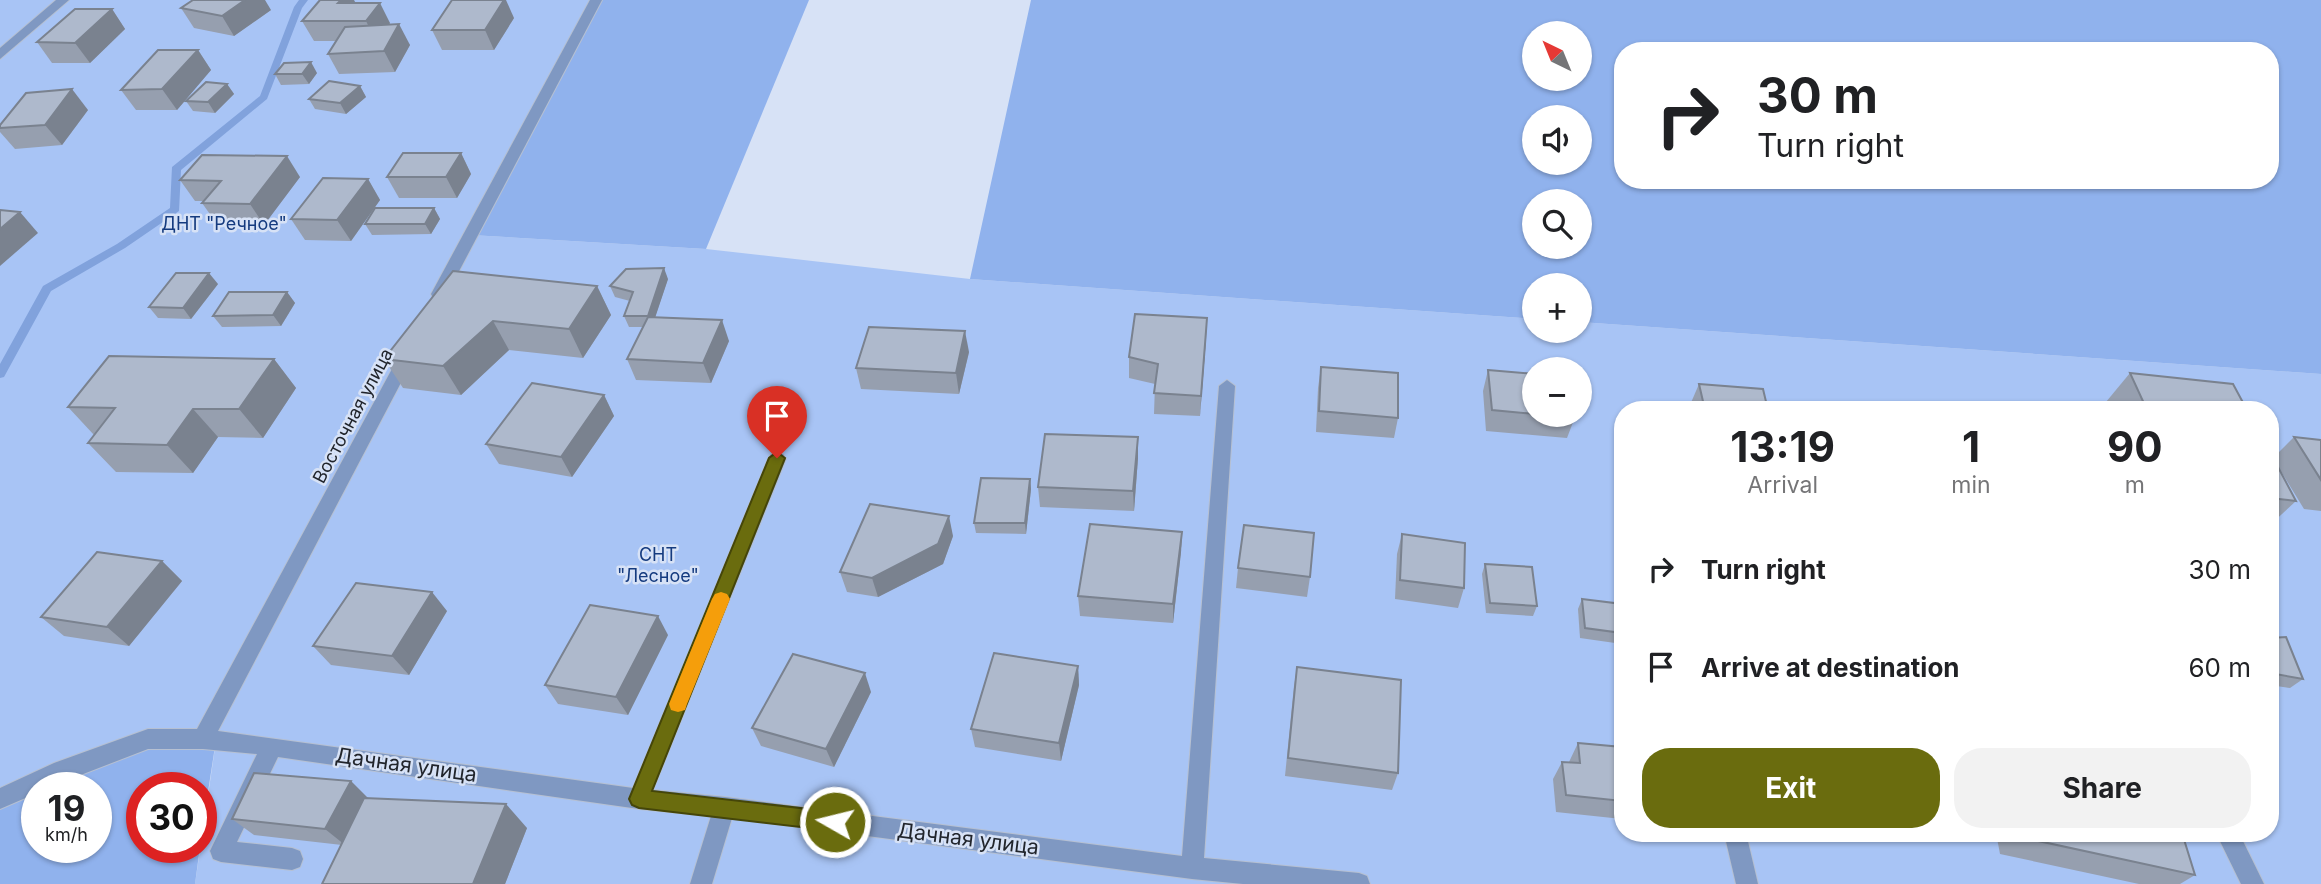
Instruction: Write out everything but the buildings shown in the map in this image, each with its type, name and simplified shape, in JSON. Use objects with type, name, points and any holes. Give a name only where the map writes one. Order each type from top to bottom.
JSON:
[{"type":"street","points":[[0,55],[63,0]]},
{"type":"street","points":[[431,310],[596,0]]},
{"type":"street","name":"Восточная улица","points":[[204,739],[418,335]]},
{"type":"street","points":[[1192,868],[1219,533],[1227,386]]},
{"type":"street","points":[[639,799],[777,458]]},
{"type":"street","name":"Дачная улица","points":[[0,799],[61,770],[148,739],[204,739],[272,746],[639,799],[725,807],[1192,868],[1359,884]]},
{"type":"street","points":[[272,746],[221,851],[292,859]]},
{"type":"street","points":[[701,884],[725,807]]},
{"type":"street","points":[[1737,842],[1747,884]]},
{"type":"street","points":[[2232,842],[2253,884]]},
{"type":"green space","name":"СНТ \"Лесное\"","points":[[0,0],[596,0],[471,235],[706,249],[970,279],[1522,318],[1522,343],[1592,343],[1592,323],[2321,374],[2321,884],[195,884],[198,863],[217,863],[217,772],[211,772],[216,741],[148,739],[67,772],[21,772],[21,790],[0,799]]},
{"type":"shaded area","points":[[596,0],[809,0],[706,249],[471,235]]},
{"type":"shaded area","points":[[1031,0],[2321,0],[2321,374],[1592,323],[1592,273],[1522,273],[1522,318],[970,279]]},
{"type":"shaded area","points":[[148,739],[216,740],[211,772],[126,772],[126,863],[198,863],[195,884],[0,884],[0,799],[21,790],[21,863],[112,863],[112,772],[67,772]]},
{"type":"waterway","points":[[0,374],[47,289],[121,246],[175,209],[176,169],[264,97],[298,7],[304,0]]},
{"type":"slow traffic","points":[[678,704],[721,599]]},
{"type":"route","points":[[777,458],[639,799],[835,822]]},
{"type":"park label","name":"ДНТ \"Речное\"","points":[[224,224]]}]
